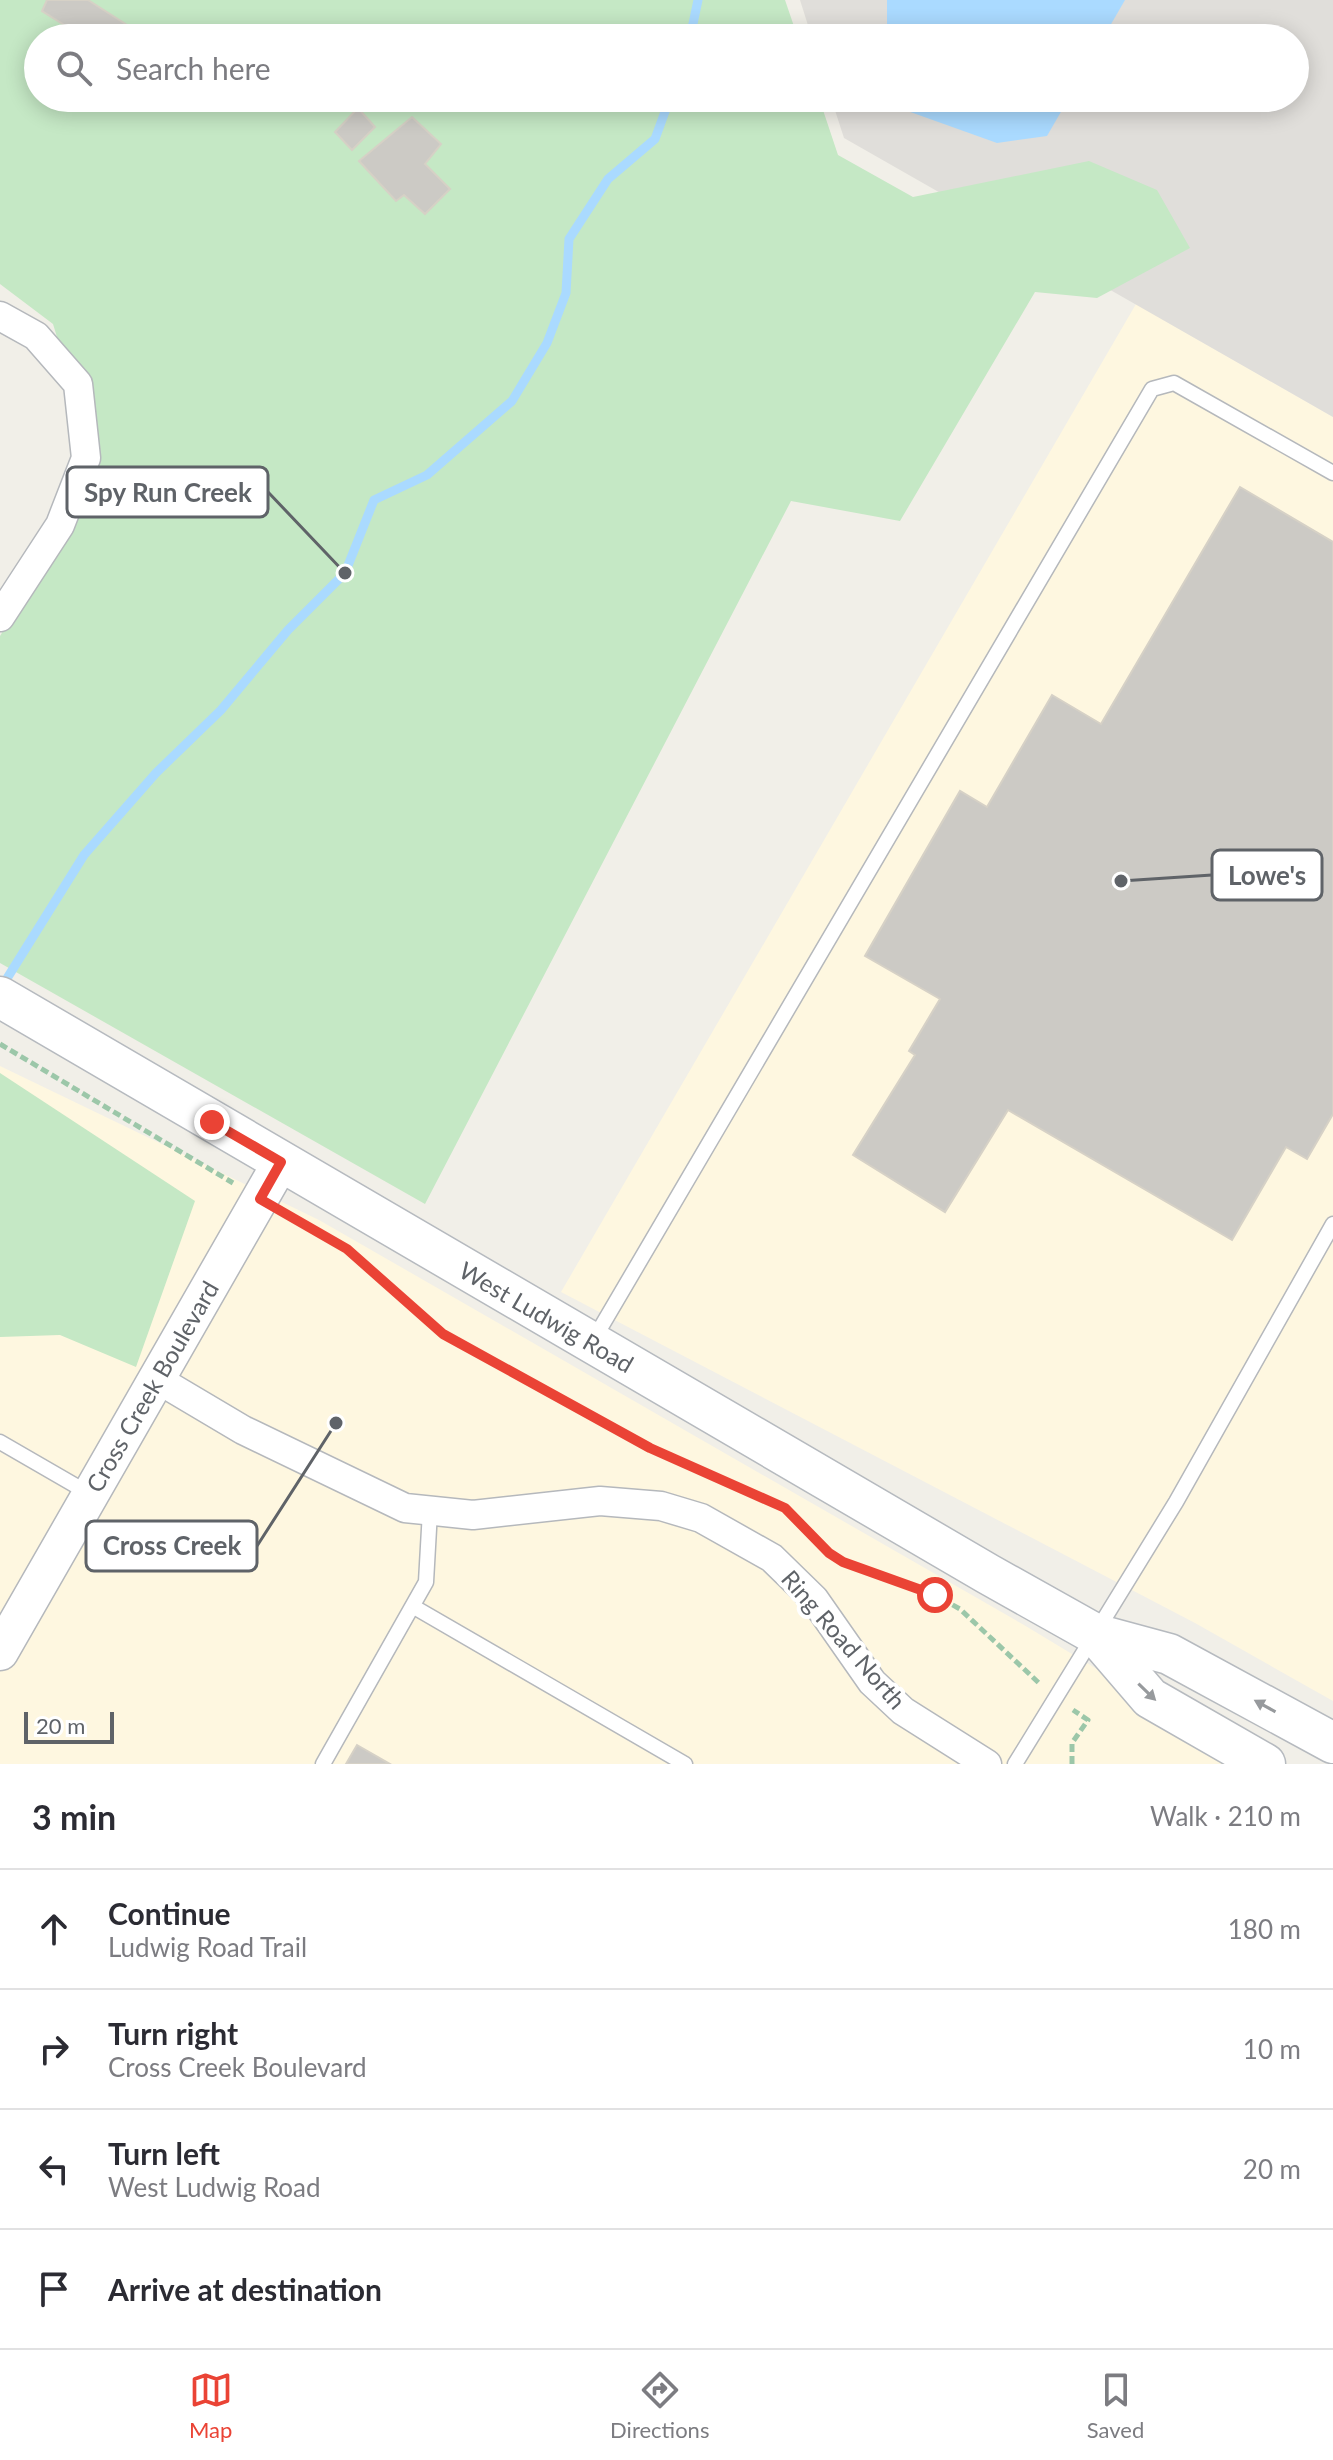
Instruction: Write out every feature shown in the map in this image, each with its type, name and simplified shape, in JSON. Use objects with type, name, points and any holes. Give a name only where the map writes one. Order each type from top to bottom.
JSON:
[{"type":"main road","name":"West Ludwig Road","points":[[0,997],[591,1344],[1095,1634],[1169,1654],[1333,1743]]},
{"type":"main road","name":"West Ludwig Road","points":[[1095,1634],[1150,1698],[1265,1764]]},
{"type":"street","points":[[0,316],[36,336],[78,384],[86,458],[60,525],[0,617]]},
{"type":"street","name":"Cross Creek Boulevard","points":[[0,1652],[281,1162]]},
{"type":"street","name":"Ring Road North","points":[[157,1379],[243,1430],[405,1508],[473,1515],[600,1501],[661,1506],[701,1518],[772,1558],[814,1599],[872,1682],[903,1711],[987,1764]]},
{"type":"lane","points":[[591,1344],[1152,389],[1174,383],[1333,473]]},
{"type":"lane","points":[[1015,1764],[1176,1502],[1333,1224]]},
{"type":"lane","points":[[0,1442],[91,1494]]},
{"type":"lane","points":[[323,1764],[426,1582],[430,1511]]},
{"type":"lane","points":[[414,1607],[685,1764]]},
{"type":"path","points":[[0,1044],[347,1249],[443,1334],[650,1448],[785,1508],[829,1553],[843,1562],[935,1595],[960,1609],[1035,1680]]},
{"type":"path","points":[[1072,1764],[1072,1743],[1088,1720],[1082,1716]]},
{"type":"shaded area","points":[[800,0],[1333,0],[1333,417],[844,138],[836,112],[1309,112],[1309,24],[808,24]]},
{"type":"shaded area","points":[[1136,304],[1333,417],[1333,1701],[1195,1623],[561,1292]]},
{"type":"shaded area","points":[[0,1066],[319,1220],[1024,1625],[1254,1764],[0,1764]]},
{"type":"green space","points":[[0,0],[785,0],[793,24],[24,24],[24,112],[824,112],[838,155],[913,197],[1089,161],[1157,190],[1190,248],[1097,298],[1035,292],[900,521],[791,501],[425,1204],[0,963],[0,636],[99,474],[53,324],[0,284]]},
{"type":"green space","points":[[0,1073],[195,1201],[136,1367],[60,1335],[0,1337]]},
{"type":"water","points":[[887,0],[1125,0],[1111,24],[887,24]]},
{"type":"water","points":[[910,112],[1061,112],[1047,136],[997,143]]},
{"type":"building","points":[[47,0],[88,0],[126,24],[63,24],[42,11]]},
{"type":"building","points":[[354,112],[362,112],[375,127],[352,150],[335,132]]},
{"type":"building","points":[[412,117],[441,144],[425,164],[450,189],[425,214],[404,195],[396,201],[359,161]]},
{"type":"building","points":[[1240,487],[1333,542],[1333,1114],[1307,1159],[1286,1147],[1232,1240],[1008,1110],[945,1212],[853,1155],[915,1055],[909,1051],[940,999],[865,956],[960,791],[987,807],[1052,695],[1101,724]]},
{"type":"building","points":[[357,1745],[390,1764],[346,1764]]},
{"type":"waterway","points":[[693,24],[698,0]]},
{"type":"waterway","points":[[1,988],[84,855],[156,773],[221,710],[288,630],[345,573],[374,500],[427,475],[512,401],[547,343],[566,293],[569,239],[608,179],[655,139],[665,112]]},
{"type":"place","name":"Spy Run Creek","points":[[345,573]]},
{"type":"place","name":"Lowe's","points":[[1121,881]]},
{"type":"place","name":"Cross Creek","points":[[336,1423]]},
{"type":"route","points":[[212,1122],[281,1162],[260,1199],[347,1249],[443,1334],[650,1448],[785,1508],[829,1553],[843,1562],[935,1595]]}]
